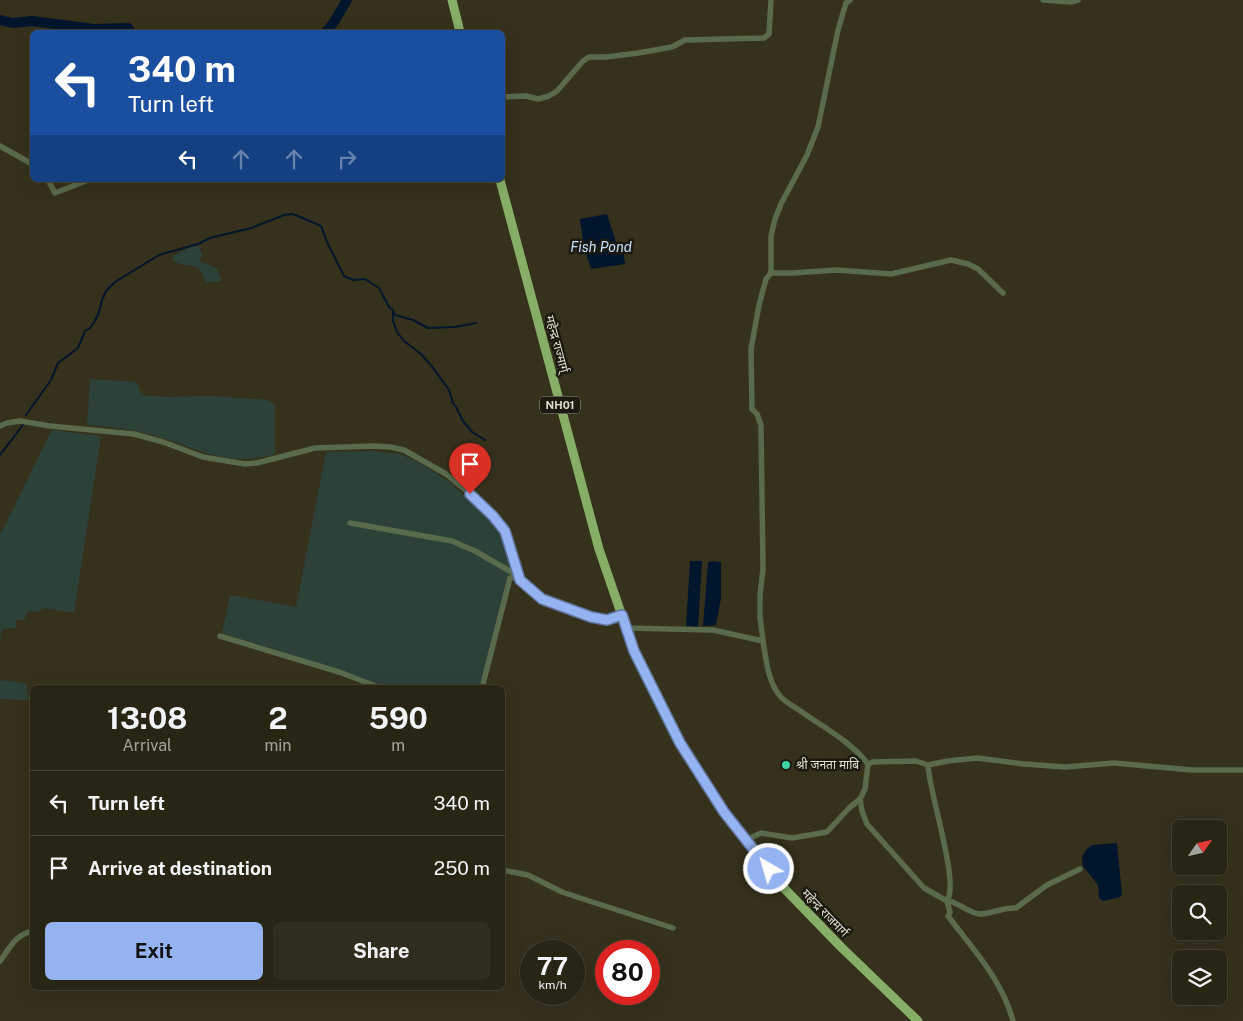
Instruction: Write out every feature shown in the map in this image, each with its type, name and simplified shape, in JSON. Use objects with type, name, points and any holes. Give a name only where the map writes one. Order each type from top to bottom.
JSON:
[{"type":"highway","points":[[452,0],[460,30]]},
{"type":"highway","name":"महेन्द्र राज्मार्ग्","points":[[501,182],[599,549],[626,628]]},
{"type":"highway","name":"महेन्द्र राजमार्ग","points":[[626,628],[634,651],[680,743],[724,812],[780,884],[918,1021]]},
{"type":"street","points":[[505,97],[512,96],[538,99],[549,96],[557,91],[589,57],[606,58],[638,53],[672,47],[685,40],[693,39],[764,38],[769,34],[771,0]]},
{"type":"street","points":[[746,840],[761,833],[792,838],[827,832],[860,799],[865,788],[868,764],[855,748],[780,697],[772,681],[760,617],[763,569],[761,425],[757,414],[752,409],[751,349],[759,305],[766,279],[771,273],[771,243],[775,219],[807,156],[818,127],[838,30],[846,3],[850,0]]},
{"type":"street","points":[[1044,0],[1071,2],[1078,0]]},
{"type":"street","points":[[0,146],[30,163]]},
{"type":"street","points":[[49,182],[55,193],[83,182]]},
{"type":"street","points":[[771,273],[837,270],[890,274],[952,260],[978,269],[1003,293]]},
{"type":"street","points":[[0,426],[20,421],[50,426],[134,434],[204,457],[245,464],[257,463],[315,448],[374,446],[404,450],[446,474],[481,503],[505,531],[520,580],[542,599],[591,617],[607,620],[622,615]]},
{"type":"street","points":[[350,523],[452,541],[475,551],[520,577]]},
{"type":"street","points":[[483,685],[510,578],[520,577]]},
{"type":"street","points":[[626,628],[713,630],[763,641]]},
{"type":"street","points":[[220,636],[339,672],[373,685]]},
{"type":"street","points":[[868,764],[873,762],[916,761],[928,765],[976,758],[1065,767],[1114,763],[1192,770],[1243,770]]},
{"type":"street","points":[[928,765],[932,795],[947,860],[950,884],[950,897],[947,901],[950,912],[948,916],[971,945],[1001,990],[1009,1006],[1013,1021]]},
{"type":"street","points":[[860,799],[867,824],[924,888],[967,911],[981,914],[1016,908],[1031,895],[1047,885],[1080,869]]},
{"type":"street","points":[[505,871],[528,875],[571,895],[673,928]]},
{"type":"street","points":[[0,961],[10,945],[18,937],[23,933],[30,931]]},
{"type":"green space","points":[[199,246],[202,254],[200,261],[216,269],[221,281],[206,283],[203,275],[196,267],[173,261],[173,256],[191,247]]},
{"type":"green space","points":[[90,379],[137,382],[141,395],[167,397],[211,396],[268,400],[275,405],[275,454],[258,458],[228,458],[139,432],[87,425]]},
{"type":"green space","points":[[52,430],[101,436],[74,613],[44,608],[37,612],[28,611],[24,620],[16,620],[16,628],[2,629],[0,639],[0,535]]},
{"type":"green space","points":[[372,451],[400,454],[420,463],[449,482],[496,525],[503,538],[512,567],[507,578],[480,685],[383,685],[222,633],[230,595],[296,607],[326,452]]},
{"type":"green space","points":[[0,680],[26,683],[29,700],[0,699]]},
{"type":"water","name":"Fish Pond","points":[[607,214],[616,242],[622,243],[625,264],[591,269],[584,248],[580,219]]},
{"type":"water","points":[[690,561],[702,561],[698,627],[686,626]]},
{"type":"water","points":[[708,562],[721,562],[721,598],[716,625],[703,626]]},
{"type":"water","points":[[1117,843],[1122,895],[1103,901],[1099,898],[1098,885],[1083,866],[1082,857],[1092,845]]},
{"type":"waterway","points":[[328,30],[347,0]]},
{"type":"waterway","points":[[0,20],[13,23],[32,21],[94,29],[128,28],[130,30]]},
{"type":"waterway","points":[[26,415],[51,380],[58,363],[78,348],[85,331],[95,321],[106,291],[115,282],[159,255],[198,244],[210,238],[251,228],[284,215],[292,214],[321,226],[344,276],[353,280],[365,279],[379,288],[395,315],[413,320],[428,328],[455,327],[476,323]]},
{"type":"waterway","points":[[393,312],[393,321],[397,332],[434,369],[449,390],[453,403],[463,421],[472,432],[485,440]]},
{"type":"waterway","points":[[0,455],[23,425]]},
{"type":"place","name":"श्री जनता माबि","points":[[786,765]]},
{"type":"route","points":[[470,494],[481,503],[505,531],[520,580],[542,599],[591,617],[607,620],[622,615],[634,651],[680,743],[724,812],[769,869]]}]
